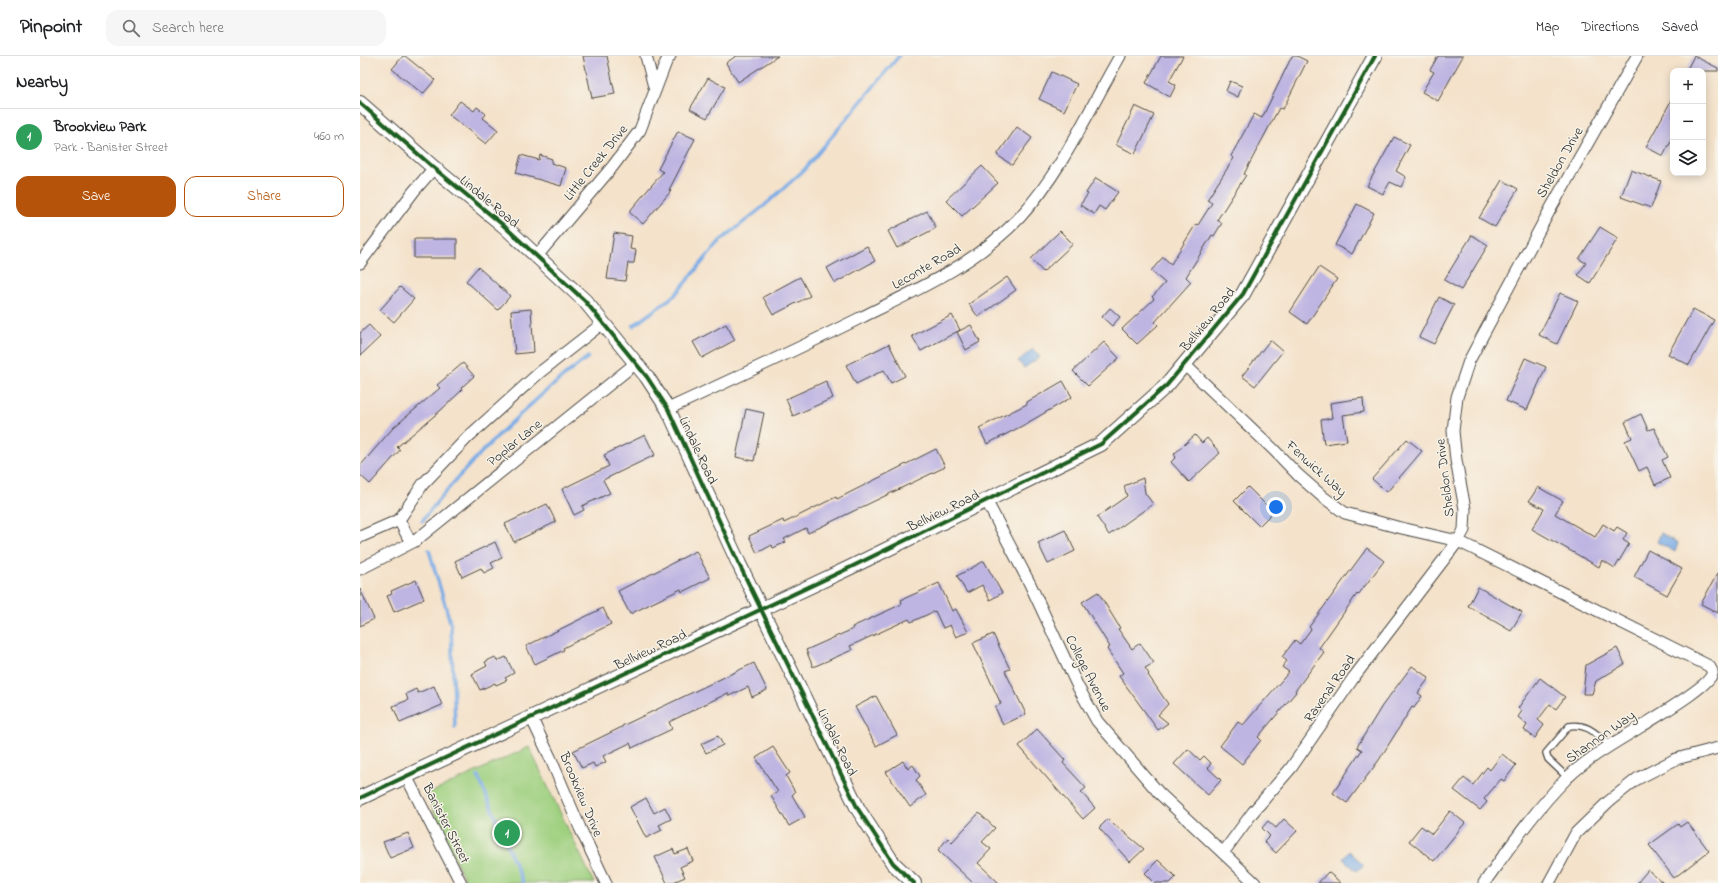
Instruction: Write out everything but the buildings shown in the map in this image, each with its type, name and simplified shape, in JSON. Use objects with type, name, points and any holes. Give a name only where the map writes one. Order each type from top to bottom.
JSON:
[{"type":"street","points":[[646,56],[655,91]]},
{"type":"street","name":"Little Creek Drive","points":[[537,256],[613,166],[640,130],[666,62],[670,56]]},
{"type":"street","name":"Leconte Road","points":[[668,409],[914,292],[952,271],[987,247],[1019,218],[1046,186],[1068,151],[1120,56]]},
{"type":"street","name":"Bellview Road","points":[[360,798],[761,609],[1101,444],[1167,385],[1243,294],[1375,56]]},
{"type":"street","name":"Sheldon Drive","points":[[1458,540],[1464,530],[1465,509],[1456,460],[1453,431],[1457,398],[1469,361],[1551,208],[1637,56]]},
{"type":"street","name":"Lindale Road","points":[[360,103],[434,168],[503,225],[585,300],[647,377],[668,409],[761,609],[858,809],[893,863],[914,883]]},
{"type":"street","points":[[360,263],[414,191],[434,168]]},
{"type":"street","points":[[360,536],[399,520],[423,484],[468,437],[539,373],[603,323]]},
{"type":"street","name":"Poplar Lane","points":[[360,569],[411,543],[636,363]]},
{"type":"street","name":"Fenwick Way","points":[[1185,364],[1322,497],[1345,513],[1397,527],[1458,540]]},
{"type":"street","name":"College Avenue","points":[[986,500],[1030,584],[1096,722],[1159,792],[1255,883]]},
{"type":"street","points":[[399,520],[411,543]]},
{"type":"street","name":"Shannon Way","points":[[1458,540],[1709,666],[1713,673],[1709,680],[1679,702],[1610,745],[1568,778],[1544,804],[1484,883]]},
{"type":"street","name":"Ravenal Road","points":[[1223,853],[1253,812],[1291,768],[1354,677],[1458,540]]},
{"type":"street","name":"Brookview Drive","points":[[531,718],[606,883]]},
{"type":"street","points":[[1549,883],[1576,833],[1608,802],[1637,780],[1676,759],[1718,748]]},
{"type":"street","name":"Banister Street","points":[[406,776],[461,883]]},
{"type":"lane","points":[[1568,778],[1548,759],[1546,753],[1568,726],[1579,724],[1590,729],[1610,745]]},
{"type":"green space","points":[[529,747],[594,883],[466,883],[426,795]]},
{"type":"water","points":[[1033,349],[1040,357],[1024,368],[1018,361]]},
{"type":"water","points":[[1661,533],[1678,543],[1675,552],[1657,542]]},
{"type":"water","points":[[1349,851],[1364,865],[1357,871],[1343,859]]},
{"type":"waterway","points":[[633,326],[675,295],[720,241],[764,206],[804,170],[899,56]]},
{"type":"waterway","points":[[422,521],[479,455],[521,413],[588,357]]},
{"type":"waterway","points":[[429,550],[451,625],[455,727]]},
{"type":"waterway","points":[[478,776],[523,883]]},
{"type":"cycle path","points":[[360,798],[849,568],[1101,444],[1167,385],[1243,294],[1375,56]]},
{"type":"cycle path","points":[[360,103],[434,168],[503,225],[585,301],[647,377],[668,409],[739,564],[858,809],[893,863],[914,883]]},
{"type":"place","name":"Brookview Park","points":[[507,833]]}]
